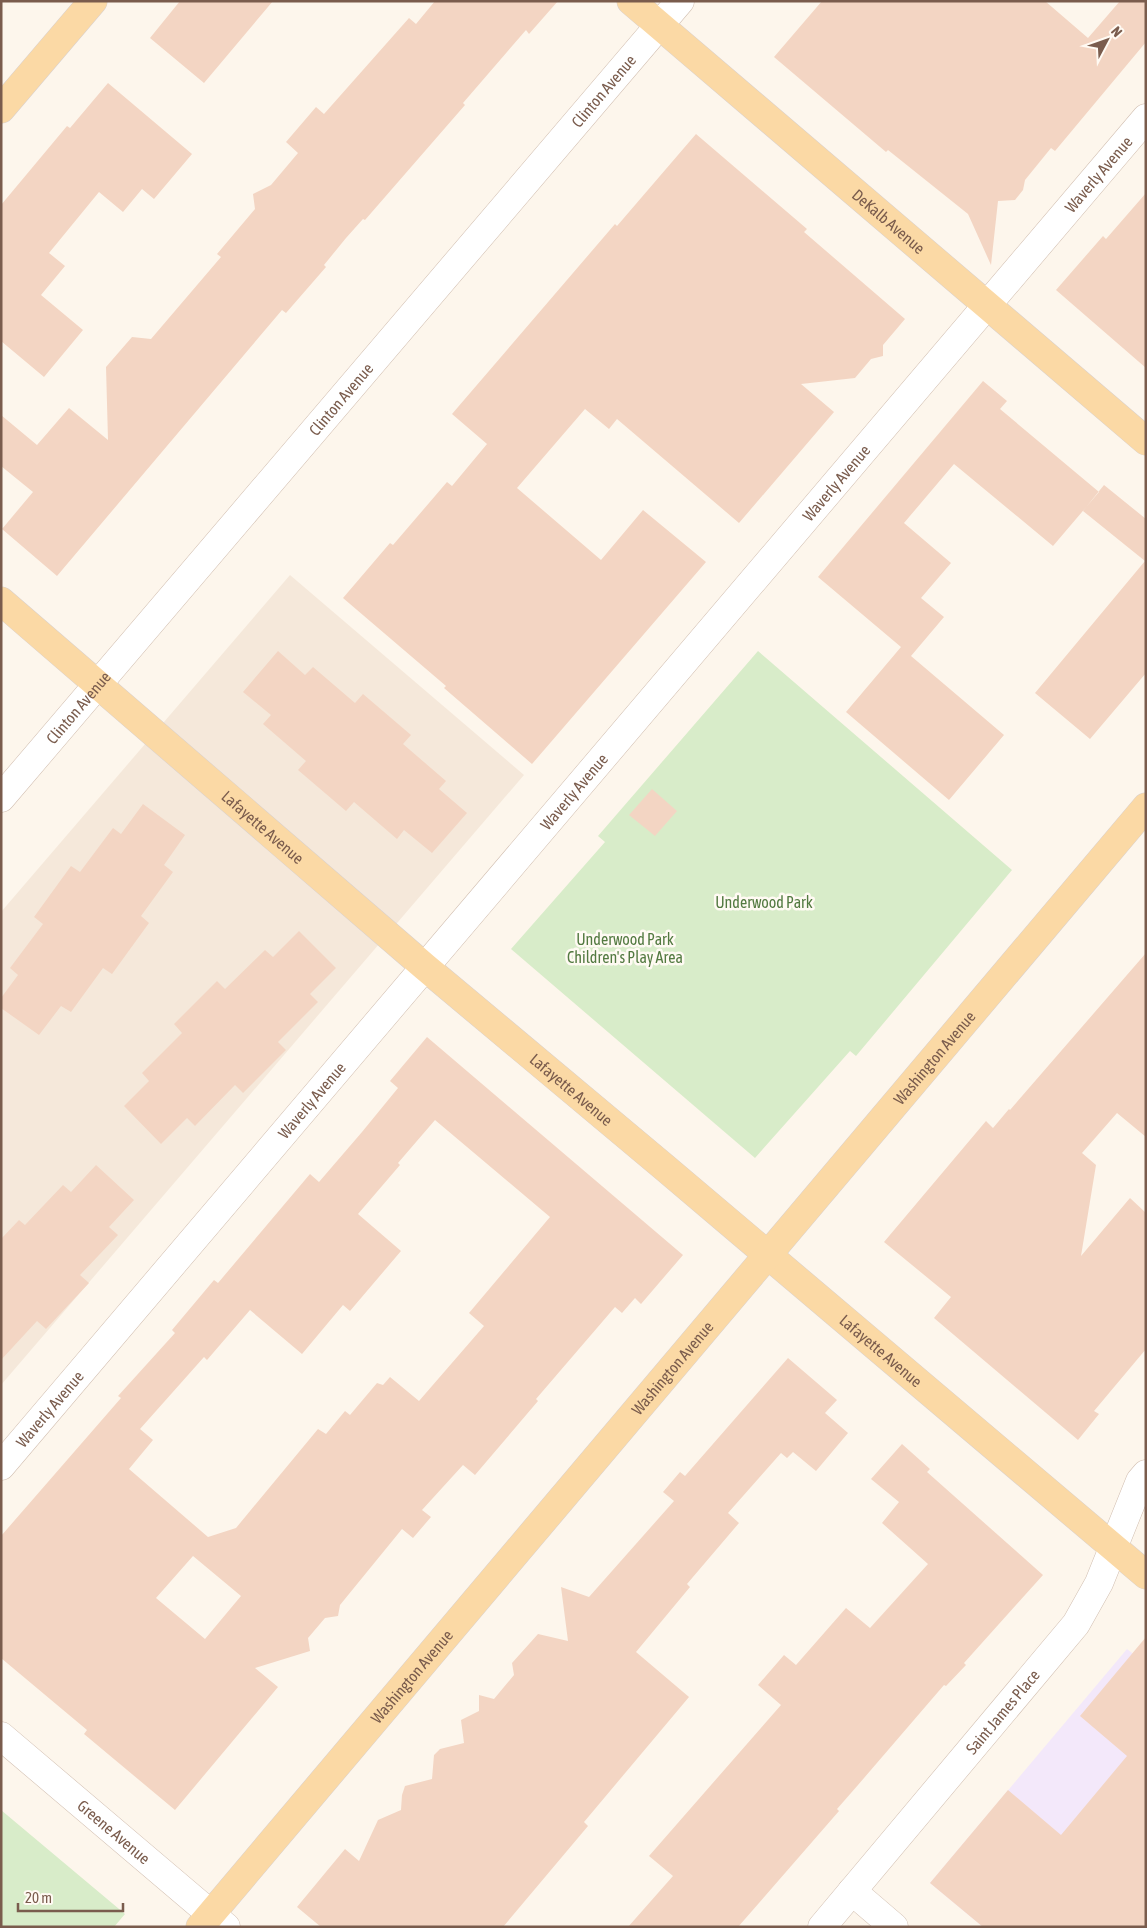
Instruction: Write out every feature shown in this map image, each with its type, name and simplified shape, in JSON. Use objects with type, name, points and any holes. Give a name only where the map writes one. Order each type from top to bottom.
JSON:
[{"type":"main road","points":[[1,109],[93,1]]},
{"type":"main road","name":"DeKalb Avenue","points":[[631,1],[1146,441]]},
{"type":"main road","name":"Lafayette Avenue","points":[[1,602],[425,967],[1146,1575]]},
{"type":"main road","name":"Washington Avenue","points":[[212,1922],[768,1255],[1146,807]]},
{"type":"street","name":"Clinton Avenue","points":[[1,798],[680,1]]},
{"type":"street","name":"Waverly Avenue","points":[[1,1466],[1146,118]]},
{"type":"street","name":"Saint James Place","points":[[822,1927],[1076,1624],[1099,1583],[1140,1481],[1146,1474]]},
{"type":"street","name":"Greene Avenue","points":[[1,1736],[212,1922]]},
{"type":"street","points":[[852,1891],[894,1927]]},
{"type":"shaded area","points":[[290,575],[524,775],[1,1385],[1,912]]},
{"type":"shaded area","points":[[1127,1649],[1146,1664],[1146,1927],[983,1927],[930,1883]]},
{"type":"green space","name":"Underwood Park","points":[[758,651],[1012,870],[856,1056],[850,1051],[755,1158],[511,949],[605,842],[598,836]]},
{"type":"green space","points":[[1,1810],[125,1914],[114,1927],[1,1927]]},
{"type":"building","points":[[180,1],[273,1],[204,83],[150,38]]},
{"type":"building","points":[[435,1],[558,1],[529,34],[526,30],[463,103],[465,105],[365,220],[363,219],[346,238],[324,265],[326,267],[286,313],[282,310],[57,576],[2,529],[33,492],[1,466],[1,415],[37,445],[69,408],[108,440],[106,367],[132,337],[151,339],[221,257],[217,254],[255,209],[253,194],[271,185],[298,153],[286,142],[316,107],[324,114],[409,18],[416,24]]},
{"type":"building","points":[[822,1],[1045,1],[1088,38],[1120,1],[1146,1],[1146,42],[1055,151],[1051,148],[1025,180],[1023,190],[1015,200],[998,201],[991,265],[968,214],[888,150],[886,152],[774,57]]},
{"type":"building","points":[[108,83],[192,154],[154,199],[142,189],[123,212],[99,192],[49,253],[65,266],[41,295],[83,330],[44,377],[1,341],[1,205],[67,126],[70,128]]},
{"type":"building","points":[[696,134],[807,229],[804,232],[905,319],[883,345],[883,356],[871,359],[855,378],[801,384],[834,412],[739,523],[617,419],[609,429],[585,409],[517,488],[601,560],[643,510],[706,562],[532,764],[444,688],[446,686],[343,598],[390,543],[393,545],[447,482],[452,486],[487,444],[452,414],[615,224],[617,226]]},
{"type":"building","points":[[1146,193],[1146,368],[1056,290],[1103,236],[1106,239]]},
{"type":"building","points":[[983,381],[1007,401],[1000,409],[1099,492],[1053,546],[954,464],[904,523],[951,563],[921,598],[944,617],[911,656],[1004,735],[949,800],[846,712],[901,647],[818,577]]},
{"type":"building","points":[[1104,485],[1146,519],[1146,673],[1090,739],[1035,693],[1145,561],[1083,511]]},
{"type":"building","points":[[278,651],[305,675],[313,667],[355,703],[363,694],[411,735],[403,744],[446,781],[439,789],[467,813],[432,853],[404,830],[397,839],[354,802],[346,811],[298,770],[306,761],[263,724],[271,715],[243,692]]},
{"type":"building","points":[[652,789],[677,811],[655,836],[629,815]]},
{"type":"building","points":[[143,804],[185,835],[164,865],[173,872],[141,916],[149,923],[112,974],[103,968],[71,1012],[61,1006],[39,1035],[1,1008],[1,998],[18,975],[10,968],[43,924],[34,917],[71,866],[80,872],[113,828],[121,834]]},
{"type":"building","points":[[299,931],[336,968],[310,994],[318,1002],[278,1042],[286,1050],[243,1093],[235,1085],[195,1126],[187,1118],[161,1144],[124,1106],[149,1081],[142,1073],[182,1033],[174,1024],[217,981],[225,989],[265,950],[273,957]]},
{"type":"building","points":[[1146,953],[1146,1137],[1117,1113],[1082,1153],[1096,1165],[1081,1256],[1130,1198],[1146,1213],[1146,1349],[1094,1411],[1099,1414],[1078,1440],[934,1318],[951,1297],[884,1242],[986,1121],[993,1128]]},
{"type":"building","points":[[427,1037],[683,1255],[641,1304],[635,1298],[622,1313],[615,1307],[536,1399],[538,1401],[475,1475],[463,1465],[422,1510],[431,1517],[413,1538],[402,1529],[340,1605],[338,1616],[325,1618],[308,1638],[310,1651],[255,1668],[278,1687],[175,1810],[84,1734],[87,1730],[1,1658],[1,1536],[121,1398],[118,1396],[175,1333],[172,1330],[214,1280],[218,1283],[310,1174],[319,1182],[362,1132],[398,1088],[390,1081]],"holes":[[[435,1120],[550,1217],[469,1313],[484,1326],[419,1401],[390,1377],[383,1385],[377,1383],[350,1415],[345,1411],[326,1434],[318,1429],[236,1528],[208,1537],[129,1469],[153,1440],[140,1429],[204,1357],[207,1360],[250,1310],[302,1354],[343,1305],[350,1311],[401,1251],[358,1214]],[[193,1556],[241,1596],[205,1639],[156,1598]]]},
{"type":"building","points":[[96,1165],[134,1200],[109,1227],[118,1235],[80,1275],[89,1283],[46,1329],[37,1321],[1,1360],[1,1239],[19,1220],[25,1225],[63,1185],[71,1192]]},
{"type":"building","points":[[788,1358],[837,1400],[825,1413],[848,1433],[816,1471],[793,1452],[787,1458],[781,1453],[728,1513],[739,1523],[687,1584],[690,1587],[636,1652],[689,1697],[584,1822],[588,1826],[503,1927],[321,1927],[297,1907],[345,1849],[359,1861],[378,1820],[401,1810],[405,1786],[432,1779],[434,1755],[440,1749],[464,1743],[461,1720],[479,1711],[479,1695],[494,1699],[514,1675],[512,1663],[538,1634],[568,1641],[561,1587],[589,1597],[674,1501],[663,1492],[680,1472],[685,1476]]},
{"type":"building","points":[[902,1444],[930,1469],[927,1472],[1043,1575],[964,1663],[966,1665],[946,1686],[944,1685],[837,1809],[839,1811],[738,1927],[628,1927],[673,1876],[649,1856],[781,1705],[758,1685],[784,1655],[796,1665],[846,1608],[870,1628],[928,1564],[882,1523],[899,1502],[871,1479]]},
{"type":"building","points":[[1146,1637],[1146,1927],[983,1927],[930,1883],[1008,1790],[1061,1835],[1127,1756],[1080,1716]]},
{"type":"park label","name":"Underwood Park Children's Play Area","points":[[625,948]]}]
